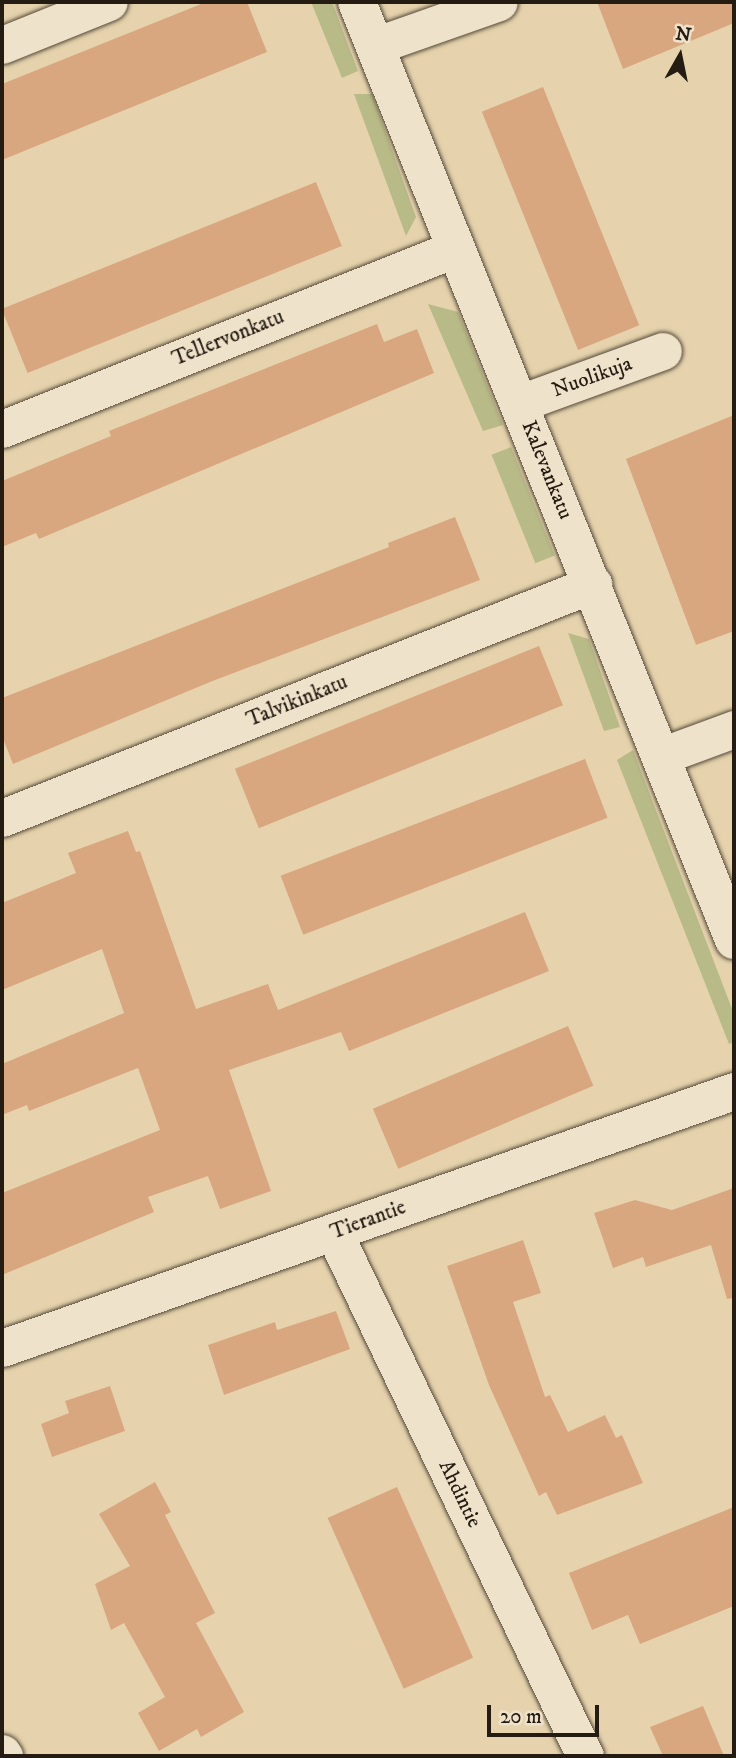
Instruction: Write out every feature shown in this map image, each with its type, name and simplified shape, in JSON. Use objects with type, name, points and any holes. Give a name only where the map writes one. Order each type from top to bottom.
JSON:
[{"type":"street","points":[[2,45],[109,2]]},
{"type":"street","name":"Kalevankatu","points":[[357,2],[377,45],[455,249],[520,403],[734,940]]},
{"type":"street","points":[[377,45],[499,2]]},
{"type":"street","name":"Tellervonkatu","points":[[2,429],[455,249]]},
{"type":"street","name":"Nuolikuja","points":[[520,403],[663,351]]},
{"type":"street","name":"Talvikinkatu","points":[[2,818],[593,584]]},
{"type":"street","points":[[662,756],[734,729]]},
{"type":"street","name":"Tierantie","points":[[2,1349],[734,1091]]},
{"type":"street","name":"Ahdintie","points":[[334,1233],[585,1756]]},
{"type":"green space","points":[[311,2],[332,2],[358,71],[342,78]]},
{"type":"green space","points":[[354,94],[372,94],[416,217],[406,236]]},
{"type":"green space","points":[[428,304],[458,312],[503,425],[483,431]]},
{"type":"green space","points":[[511,447],[555,555],[535,563],[492,455]]},
{"type":"green space","points":[[568,633],[589,639],[620,727],[604,731]]},
{"type":"green space","points":[[633,750],[734,1014],[734,1042],[729,1044],[617,760]]},
{"type":"building","points":[[206,2],[247,2],[267,52],[2,160],[2,84]]},
{"type":"building","points":[[597,2],[734,2],[734,23],[623,69]]},
{"type":"building","points":[[543,87],[639,325],[578,350],[482,112]]},
{"type":"building","points":[[316,182],[342,246],[28,373],[2,309]]},
{"type":"building","points":[[377,324],[384,342],[417,329],[434,373],[39,539],[36,533],[2,547],[2,481],[111,436],[109,431]]},
{"type":"building","points":[[734,415],[734,631],[696,645],[626,459]]},
{"type":"building","points":[[455,517],[480,580],[210,682],[13,764],[2,736],[2,698],[389,547],[388,543]]},
{"type":"building","points":[[539,646],[563,705],[259,828],[235,769]]},
{"type":"building","points":[[585,759],[608,818],[303,935],[281,876]]},
{"type":"building","points":[[128,831],[136,852],[140,851],[196,1009],[268,984],[278,1010],[525,912],[549,971],[349,1051],[341,1032],[229,1070],[271,1191],[220,1209],[208,1176],[148,1197],[154,1212],[2,1275],[2,1193],[160,1130],[138,1068],[29,1111],[27,1105],[2,1115],[2,1064],[124,1013],[102,949],[2,990],[2,903],[76,873],[68,853]]},
{"type":"building","points":[[568,1026],[593,1086],[398,1169],[373,1109]]},
{"type":"building","points":[[734,1188],[734,1298],[727,1299],[711,1245],[646,1267],[643,1257],[613,1268],[594,1213],[635,1200],[672,1210]]},
{"type":"building","points":[[523,1240],[541,1293],[513,1302],[545,1397],[550,1395],[568,1432],[605,1415],[616,1438],[622,1435],[643,1483],[557,1515],[546,1492],[539,1496],[489,1385],[447,1266]]},
{"type":"building","points":[[336,1311],[350,1349],[224,1395],[208,1345],[275,1322],[277,1330]]},
{"type":"building","points":[[110,1386],[125,1431],[52,1457],[41,1424],[69,1413],[65,1401]]},
{"type":"building","points":[[155,1482],[171,1512],[165,1515],[215,1613],[196,1623],[244,1712],[201,1737],[197,1729],[159,1751],[138,1713],[165,1697],[124,1623],[111,1630],[95,1584],[130,1566],[99,1514]]},
{"type":"building","points":[[397,1487],[473,1658],[404,1689],[328,1518]]},
{"type":"building","points":[[734,1507],[734,1606],[640,1644],[628,1615],[592,1630],[569,1573]]},
{"type":"building","points":[[703,1706],[724,1756],[663,1756],[650,1727]]}]
